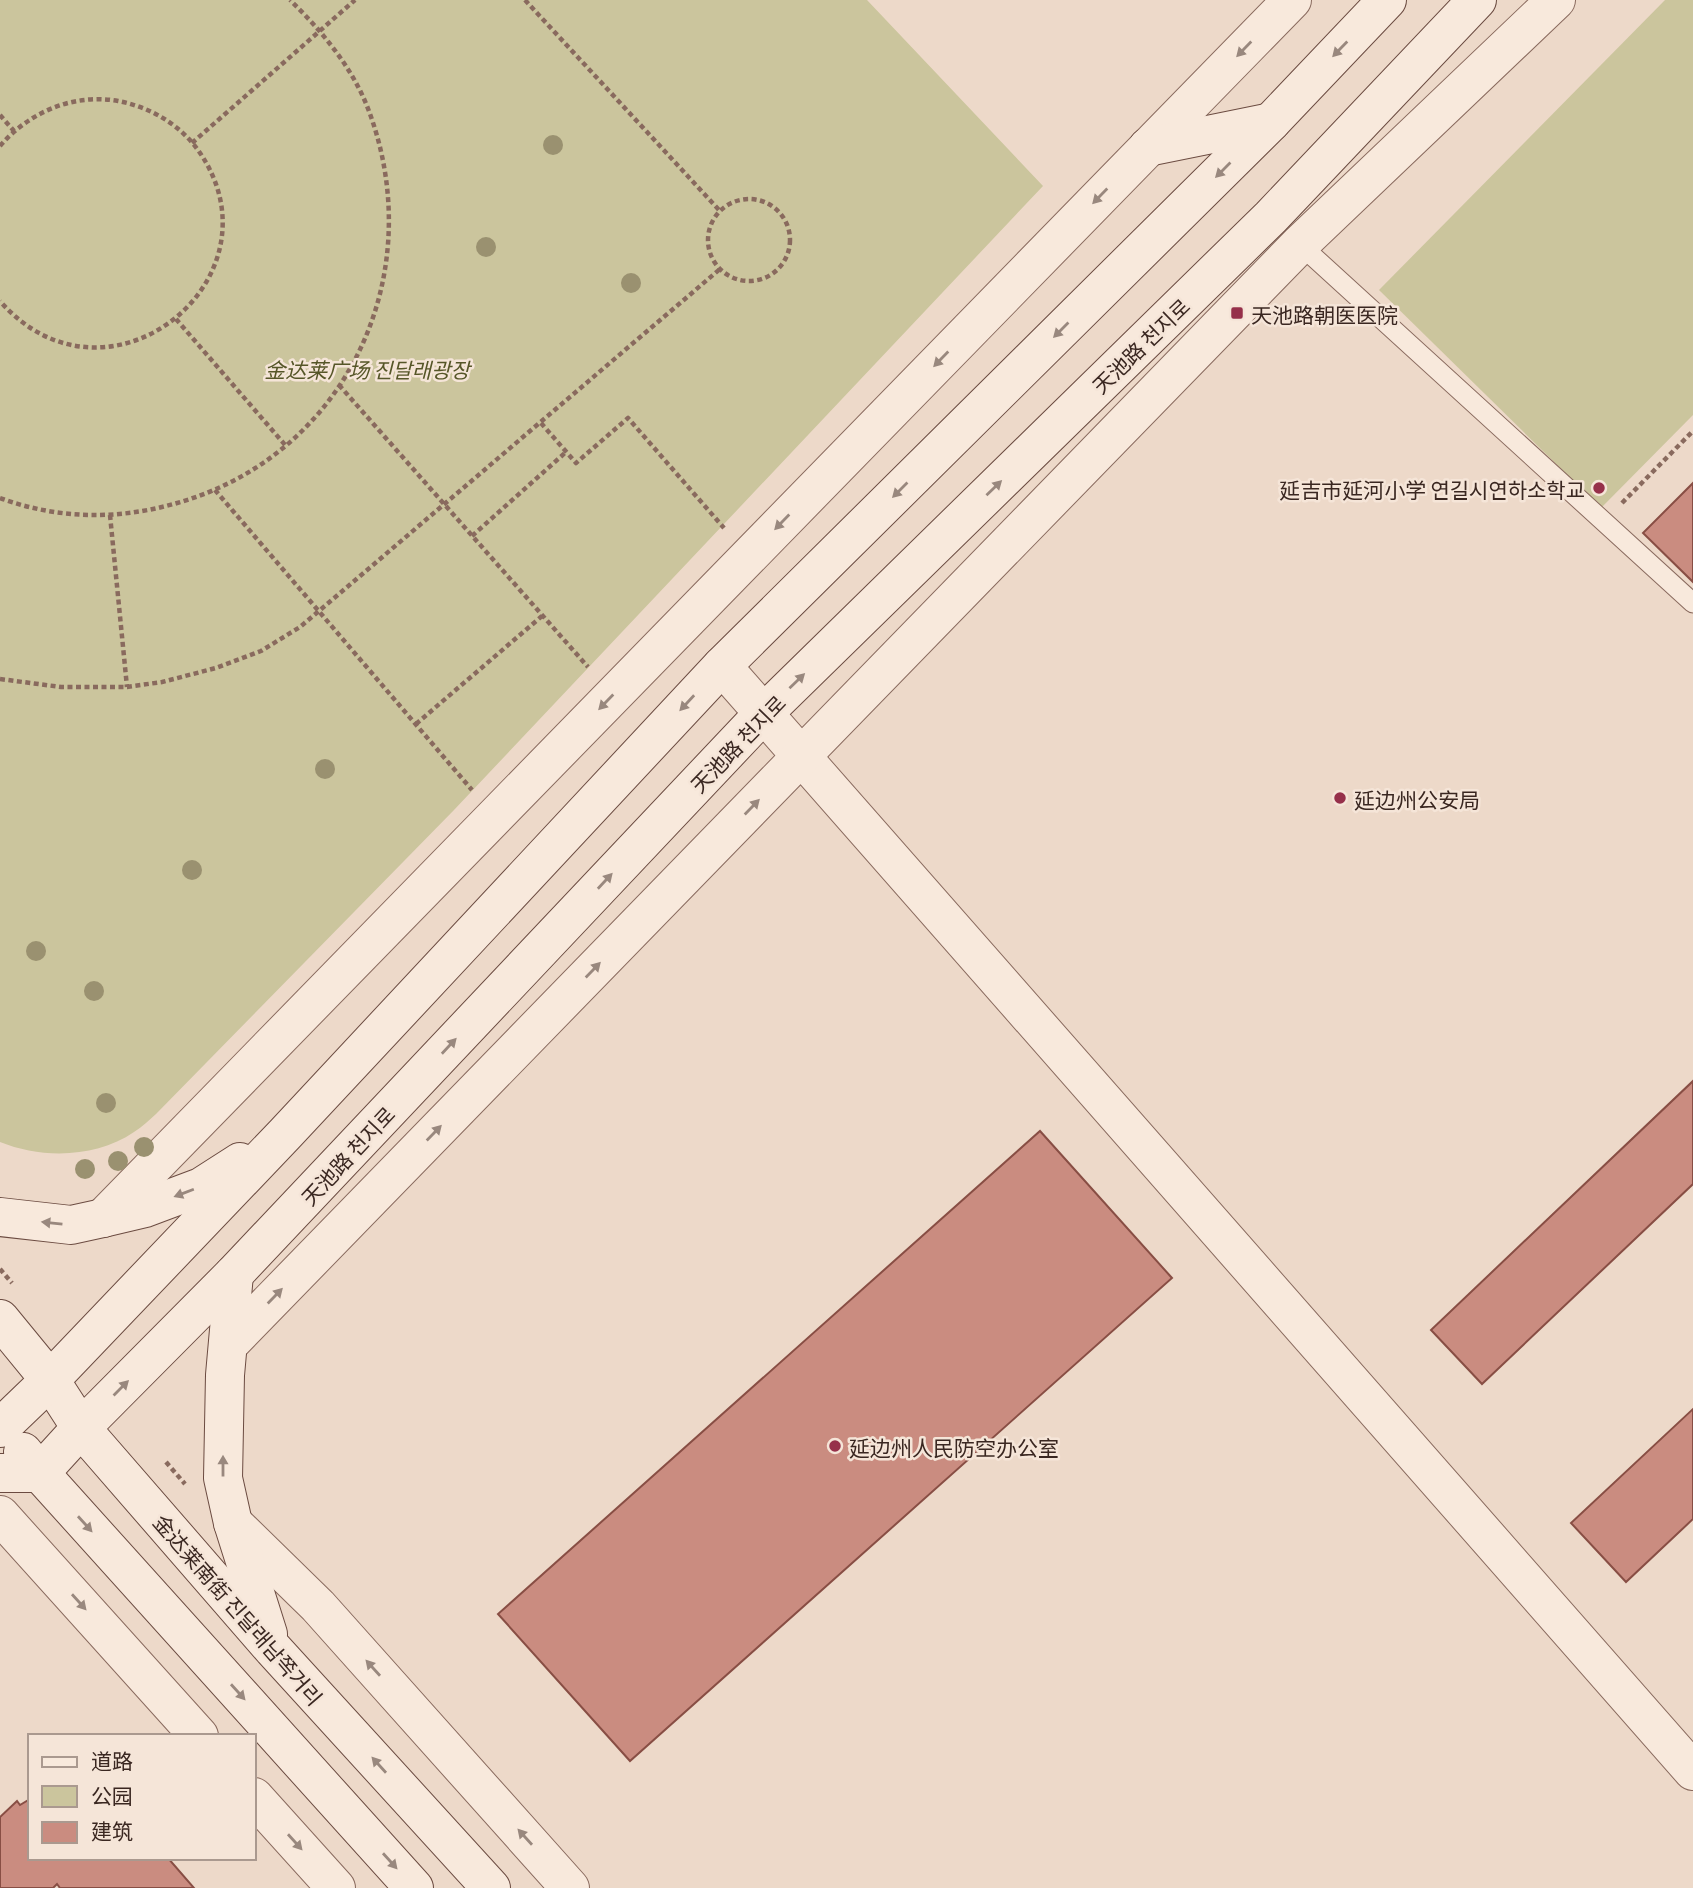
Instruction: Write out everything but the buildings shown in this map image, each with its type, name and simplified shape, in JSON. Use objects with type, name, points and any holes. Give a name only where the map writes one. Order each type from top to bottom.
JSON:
[{"type":"main road","points":[[103,1218],[1292,0]]},
{"type":"main road","points":[[414,1888],[40,1473],[1,1425],[50,1380],[285,1134],[722,666],[1271,122],[1387,0]]},
{"type":"main road","name":"天池路 천지로","points":[[40,1473],[234,1274],[764,713],[1270,217],[1477,0]]},
{"type":"main road","name":"天池路 천지로","points":[[228,1345],[1300,244],[1556,0]]},
{"type":"main road","points":[[1148,147],[1271,122]]},
{"type":"main road","points":[[722,666],[1693,1771]]},
{"type":"main road","points":[[0,1217],[71,1224],[145,1208],[201,1186],[285,1134]]},
{"type":"main road","points":[[234,1274],[228,1345],[223,1478],[233,1523],[273,1649]]},
{"type":"main road","name":"金达莱南街 진달래남쪽거리","points":[[0,1319],[50,1380],[81,1428],[273,1649],[491,1888]]},
{"type":"main road","points":[[0,1473],[40,1473]]},
{"type":"main road","points":[[0,1516],[197,1734]]},
{"type":"main road","points":[[233,1523],[318,1606],[570,1888]]},
{"type":"main road","points":[[256,1799],[336,1888]]},
{"type":"lane","points":[[1270,217],[1693,603]]},
{"type":"path","points":[[0,498],[23,506],[66,514],[110,515],[149,511],[187,501],[215,490],[257,467],[286,446],[322,410],[349,372],[369,330],[383,286],[390,240],[389,194],[381,148],[367,104],[345,63],[320,31],[290,0]]},
{"type":"path","points":[[192,142],[355,0]]},
{"type":"path","points":[[526,0],[720,211]]},
{"type":"path","points":[[0,146],[37,115],[54,107],[91,99],[110,99],[147,109],[172,124],[192,142],[212,175],[219,203],[221,232],[218,252],[207,280],[190,305],[160,330],[123,345],[83,347],[44,336],[27,327],[1,305]]},
{"type":"path","points":[[0,114],[15,131]]},
{"type":"path","points":[[744,199],[771,205],[781,214],[788,226],[789,253],[782,265],[771,275],[759,280],[745,281],[731,277],[720,269],[709,247],[709,234],[720,211],[731,203],[744,199]]},
{"type":"path","points":[[0,679],[61,687],[127,687],[162,682],[216,668],[261,652],[300,627],[720,269]]},
{"type":"path","points":[[176,319],[286,446]]},
{"type":"path","points":[[339,385],[593,673]]},
{"type":"path","points":[[541,423],[576,463],[628,418],[728,532]]},
{"type":"path","points":[[1604,522],[1693,431]]},
{"type":"path","points":[[472,536],[566,452]]},
{"type":"path","points":[[215,490],[476,795]]},
{"type":"path","points":[[110,515],[127,687]]},
{"type":"path","points":[[416,724],[542,616]]},
{"type":"green space","name":"金达莱广场 진달래광장","points":[[0,0],[867,0],[1043,186],[454,810],[156,1114],[119,1141],[86,1151],[68,1153],[33,1151],[0,1142]]},
{"type":"green space","name":"延吉市延河小学 연길시연하소학교","points":[[1665,0],[1693,0],[1693,415],[1601,508],[1379,290]]},
{"type":"place","name":"天池路朝医医院","points":[[1237,313]]},
{"type":"place","name":"延吉市延河小学 연길시연하소학교","points":[[1599,488]]},
{"type":"place","name":"延边州公安局","points":[[1340,798]]},
{"type":"place","name":"延边州人民防空办公室","points":[[835,1446]]}]
